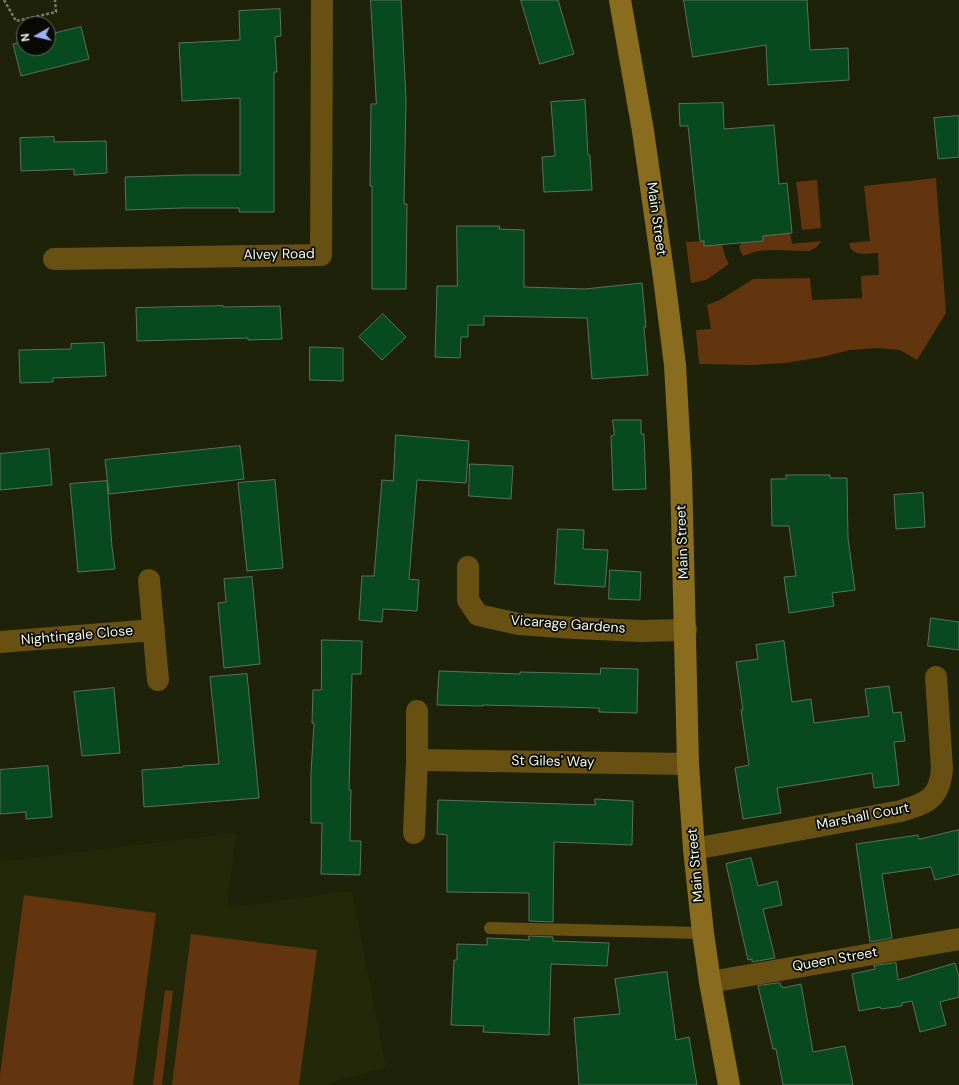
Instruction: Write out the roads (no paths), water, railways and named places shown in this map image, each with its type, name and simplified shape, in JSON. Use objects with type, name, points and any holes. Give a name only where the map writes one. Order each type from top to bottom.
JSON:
[{"type":"street","name":"Alvey Road","points":[[54,259],[321,255],[322,0]]},
{"type":"street","name":"Main Street","points":[[620,0],[643,131],[675,366],[682,472],[688,764],[694,849],[710,982],[729,1085]]},
{"type":"street","name":"Vicarage Gardens","points":[[468,567],[468,600],[478,615],[519,624],[640,631],[686,630]]},
{"type":"street","name":"Nightingale Close","points":[[148,580],[158,680]]},
{"type":"street","name":"Nightingale Close","points":[[0,642],[154,630]]},
{"type":"street","name":"Marshall Court","points":[[694,849],[901,811],[929,800],[937,792],[942,773],[936,677]]},
{"type":"street","points":[[414,834],[417,711]]},
{"type":"street","name":"St Giles' Way","points":[[417,760],[688,764]]},
{"type":"street","name":"Queen Street","points":[[710,982],[959,939]]},
{"type":"lane","points":[[490,928],[703,933]]}]
